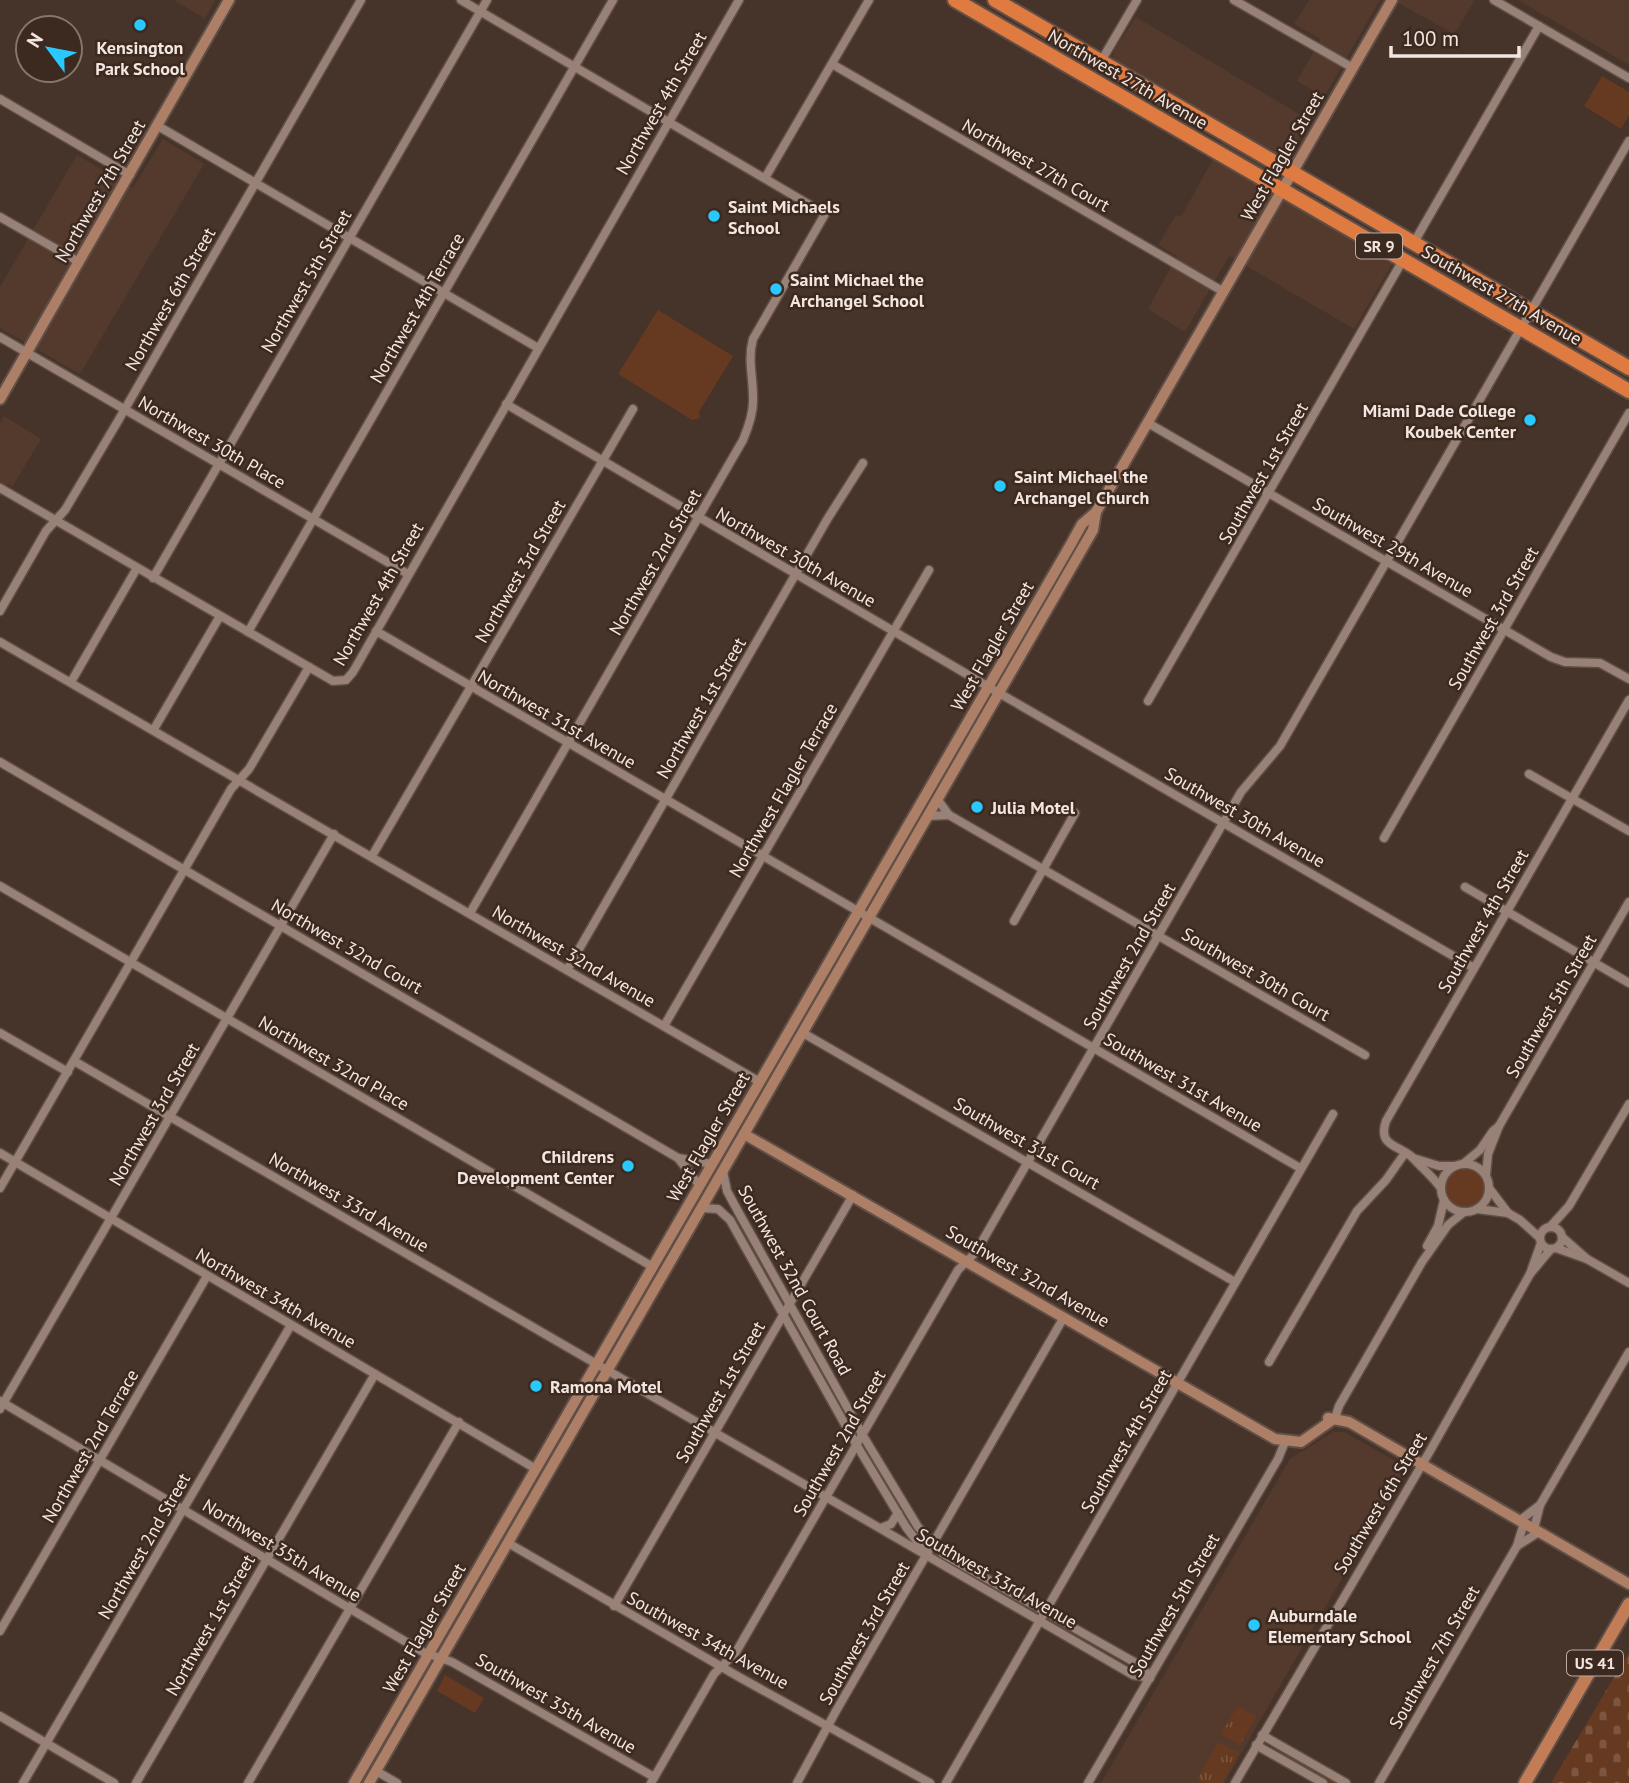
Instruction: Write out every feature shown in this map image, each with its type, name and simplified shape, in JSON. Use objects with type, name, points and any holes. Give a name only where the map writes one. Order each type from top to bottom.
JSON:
[{"type":"highway","name":"Northwest 27th Avenue","points":[[955,0],[1282,191]]},
{"type":"highway","name":"Northwest 27th Avenue","points":[[995,0],[1292,173]]},
{"type":"highway","points":[[1075,70],[1100,63],[1102,86]]},
{"type":"highway","name":"Southwest 27th Avenue","points":[[1292,173],[1629,368]]},
{"type":"highway","name":"Southwest 27th Avenue","points":[[1282,191],[1625,386]]},
{"type":"main road","name":"Northwest 7th Street","points":[[0,399],[229,0]]},
{"type":"main road","name":"West Flagler Street","points":[[354,1783],[1082,524],[1096,512],[1392,0]]},
{"type":"main road","name":"West Flagler Street","points":[[369,1783],[1093,530],[1096,512]]},
{"type":"main road","points":[[1051,602],[1054,589],[1052,576]]},
{"type":"main road","points":[[760,1082],[775,1080]]},
{"type":"main road","points":[[726,1140],[744,1133]]},
{"type":"main road","name":"Southwest 32nd Avenue","points":[[744,1133],[1273,1438],[1290,1441]]},
{"type":"main road","points":[[1290,1441],[1301,1442],[1335,1418],[1349,1422],[1629,1584]]},
{"type":"main road","name":"US 41","points":[[1525,1783],[1629,1604]]},
{"type":"street","name":"Northwest 6th Street","points":[[0,611],[46,531],[65,510],[125,409],[361,0]]},
{"type":"street","points":[[461,0],[765,178],[869,0]]},
{"type":"street","name":"Northwest 5th Street","points":[[153,578],[487,0]]},
{"type":"street","name":"Northwest 4th Terrace","points":[[248,632],[613,0]]},
{"type":"street","name":"Northwest 4th Street","points":[[0,1188],[230,789],[249,769],[309,667],[333,681],[346,680],[353,673],[739,0]]},
{"type":"street","points":[[1100,63],[1137,0]]},
{"type":"street","points":[[1234,0],[1353,68]]},
{"type":"street","points":[[1494,0],[1629,78]]},
{"type":"street","points":[[1413,244],[1539,26]]},
{"type":"street","name":"Northwest 27th Court","points":[[832,64],[1224,292]]},
{"type":"street","points":[[0,99],[130,175]]},
{"type":"street","points":[[158,126],[538,348]]},
{"type":"street","name":"Southwest 2nd Street","points":[[652,1780],[714,1674],[736,1652],[958,1270],[976,1252],[1247,783],[1280,746],[1629,141]]},
{"type":"street","name":"Northwest 2nd Street","points":[[470,913],[699,518],[747,430],[753,401],[750,359],[753,339],[825,214],[765,178]]},
{"type":"street","points":[[0,217],[79,262]]},
{"type":"street","name":"Southwest 1st Street","points":[[1148,701],[1404,260]]},
{"type":"street","name":"Northwest 30th Place","points":[[0,337],[408,574]]},
{"type":"street","name":"Northwest 30th Avenue","points":[[506,404],[999,693]]},
{"type":"street","name":"Northwest 3rd Street","points":[[372,856],[633,409]]},
{"type":"street","name":"Southwest 3rd Street","points":[[1384,838],[1629,413]]},
{"type":"street","name":"Southwest 29th Avenue","points":[[1148,423],[1558,660],[1600,663],[1629,679]]},
{"type":"street","name":"Northwest 1st Street","points":[[567,970],[863,463]]},
{"type":"street","points":[[0,488],[309,667]]},
{"type":"street","points":[[71,682],[137,569]]},
{"type":"street","name":"Northwest Flagler Terrace","points":[[664,1026],[929,570]]},
{"type":"street","points":[[154,729],[220,616]]},
{"type":"street","name":"Northwest 31st Avenue","points":[[376,631],[869,918]]},
{"type":"street","points":[[0,642],[334,834]]},
{"type":"street","name":"Southwest 30th Avenue","points":[[999,693],[1475,968]]},
{"type":"street","name":"Southwest 4th Street","points":[[1409,1155],[1392,1146],[1385,1138],[1386,1121],[1629,700]]},
{"type":"street","name":"Northwest 32nd Court","points":[[0,762],[678,1158],[712,1164]]},
{"type":"street","points":[[1529,774],[1629,831]]},
{"type":"street","name":"Southwest 30th Court","points":[[938,800],[949,816],[1365,1055]]},
{"type":"street","points":[[1014,921],[1075,813]]},
{"type":"street","name":"Southwest 30th Court","points":[[928,816],[949,816]]},
{"type":"street","name":"Northwest 3rd Street","points":[[1,1404],[334,834]]},
{"type":"street","name":"Northwest 32nd Avenue","points":[[334,834],[760,1082]]},
{"type":"street","name":"Northwest 32nd Place","points":[[0,886],[653,1267]]},
{"type":"street","points":[[1465,887],[1629,983]]},
{"type":"street","name":"Southwest 5th Street","points":[[1486,1175],[1488,1154],[1499,1126],[1629,902]]},
{"type":"street","name":"Southwest 31st Avenue","points":[[869,918],[1300,1168]]},
{"type":"street","name":"Southwest 31st Court","points":[[803,1032],[1235,1282]]},
{"type":"street","points":[[0,1033],[68,1072]]},
{"type":"street","name":"Northwest 33rd Avenue","points":[[74,1061],[608,1371]]},
{"type":"street","points":[[1540,1241],[1541,1232],[1569,1206],[1629,1104]]},
{"type":"street","name":"Southwest 4th Street","points":[[946,1783],[1333,1114]]},
{"type":"street","name":"Southwest 5th Street","points":[[1459,1165],[1480,1150],[1499,1126]]},
{"type":"street","name":"Northwest 34th Avenue","points":[[0,1153],[536,1469]]},
{"type":"street","points":[[1409,1155],[1440,1166],[1476,1166],[1486,1175],[1489,1188],[1508,1213],[1520,1220],[1540,1241],[1587,1259],[1629,1283]]},
{"type":"street","points":[[1409,1155],[1440,1187],[1444,1200],[1452,1209],[1464,1212]]},
{"type":"street","points":[[1269,1362],[1357,1211],[1409,1155]]},
{"type":"street","name":"Northwest 32nd Court","points":[[678,1158],[700,1186]]},
{"type":"street","points":[[1440,1187],[1443,1176],[1459,1165]]},
{"type":"street","name":"Southwest 32nd Court Road","points":[[723,1171],[729,1194],[862,1434],[918,1527],[933,1545]]},
{"type":"street","points":[[1477,1209],[1485,1202],[1489,1188]]},
{"type":"street","name":"Southwest 1st Street","points":[[614,1606],[853,1195]]},
{"type":"street","points":[[1422,1262],[1424,1252],[1438,1226],[1444,1200]]},
{"type":"street","points":[[1553,1248],[1560,1243],[1569,1206]]},
{"type":"street","name":"Southwest 32nd Court Road","points":[[701,1208],[718,1209],[726,1214],[856,1444],[927,1555]]},
{"type":"street","points":[[1335,1418],[1339,1406],[1422,1262],[1448,1225],[1464,1212],[1477,1209],[1508,1213]]},
{"type":"street","points":[[1520,1220],[1556,1228],[1587,1259]]},
{"type":"street","name":"Southwest 6th Street","points":[[1235,1783],[1422,1464],[1530,1273],[1540,1241]]},
{"type":"street","name":"Southwest 6th Street","points":[[1530,1273],[1553,1248]]},
{"type":"street","name":"Northwest 2nd Terrace","points":[[0,1630],[206,1276]]},
{"type":"street","name":"Southwest 3rd Street","points":[[797,1783],[1065,1317]]},
{"type":"street","name":"Northwest 2nd Street","points":[[23,1783],[291,1325]]},
{"type":"street","name":"Southwest 7th Street","points":[[1379,1783],[1629,1352]]},
{"type":"street","name":"Southwest 33rd Avenue","points":[[608,1371],[1133,1675],[1150,1678]]},
{"type":"street","name":"Northwest 1st Street","points":[[136,1783],[375,1374]]},
{"type":"street","name":"Northwest 35th Avenue","points":[[1,1404],[350,1609],[429,1654],[441,1658]]},
{"type":"street","points":[[248,1783],[459,1422]]},
{"type":"street","name":"Southwest 5th Street","points":[[1088,1783],[1290,1441]]},
{"type":"street","name":"Southwest 7th Street","points":[[1517,1546],[1540,1505]]},
{"type":"street","points":[[881,1528],[891,1524],[898,1513]]},
{"type":"street","name":"Southwest 34th Avenue","points":[[508,1543],[614,1606],[930,1783]]},
{"type":"street","name":"Southwest 33rd Avenue","points":[[933,1545],[943,1554],[1143,1667],[1150,1678]]},
{"type":"street","name":"Southwest 35th Avenue","points":[[441,1658],[652,1780]]},
{"type":"street","points":[[0,1716],[114,1783]]},
{"type":"street","points":[[1262,1735],[1346,1783]]},
{"type":"street","points":[[1256,1745],[1323,1783]]},
{"type":"street","points":[[376,1771],[397,1783]]},
{"type":"shaded area","points":[[174,0],[215,0],[205,19]]},
{"type":"shaded area","points":[[1309,0],[1380,0],[1324,97],[1297,81],[1321,39],[1294,24]]},
{"type":"shaded area","points":[[1393,0],[1475,0],[1454,34]]},
{"type":"shaded area","points":[[1518,0],[1629,0],[1629,65],[1575,33]]},
{"type":"shaded area","points":[[1136,17],[1309,120],[1269,191],[1392,264],[1354,329],[1229,256],[1185,332],[1148,309],[1177,256],[1158,245],[1176,215],[1181,217],[1230,128],[1112,60],[1115,49]]},
{"type":"shaded area","points":[[163,139],[204,164],[80,374],[0,328],[0,287],[77,155],[133,188]]},
{"type":"shaded area","points":[[4,416],[41,439],[12,487],[8,484],[0,497],[0,423]]},
{"type":"shaded area","name":"Auburndale Elementary School","points":[[1333,1432],[1344,1432],[1406,1467],[1224,1783],[1101,1783],[1290,1459]]},
{"type":"green space","points":[[1602,76],[1629,92],[1629,115],[1621,129],[1584,106]]},
{"type":"green space","points":[[658,310],[733,356],[699,412],[700,418],[692,420],[618,374]]},
{"type":"green space","points":[[1465,1167],[1479,1173],[1485,1187],[1479,1201],[1465,1207],[1451,1201],[1445,1187],[1451,1173]]},
{"type":"green space","points":[[1629,1652],[1629,1783],[1551,1783]]},
{"type":"green space","points":[[445,1675],[484,1698],[475,1713],[437,1691]]},
{"type":"green space","points":[[1238,1706],[1256,1717],[1240,1745],[1221,1734]]},
{"type":"green space","points":[[1219,1742],[1239,1753],[1222,1783],[1204,1783],[1197,1779]]},
{"type":"green space","points":[[1282,1751],[1338,1783],[1330,1783],[1280,1754]]},
{"type":"place","name":"Kensington Park School","points":[[140,25]]},
{"type":"place","name":"Saint Michaels School","points":[[714,216]]},
{"type":"place","name":"Saint Michael the Archangel School","points":[[776,289]]},
{"type":"place","name":"Miami Dade College Koubek Center","points":[[1530,420]]},
{"type":"place","name":"Saint Michael the Archangel Church","points":[[1000,486]]},
{"type":"place","name":"Julia Motel","points":[[977,807]]},
{"type":"place","name":"Childrens Development Center","points":[[628,1166]]},
{"type":"place","name":"Ramona Motel","points":[[536,1386]]},
{"type":"place","name":"Auburndale Elementary School","points":[[1254,1625]]}]
